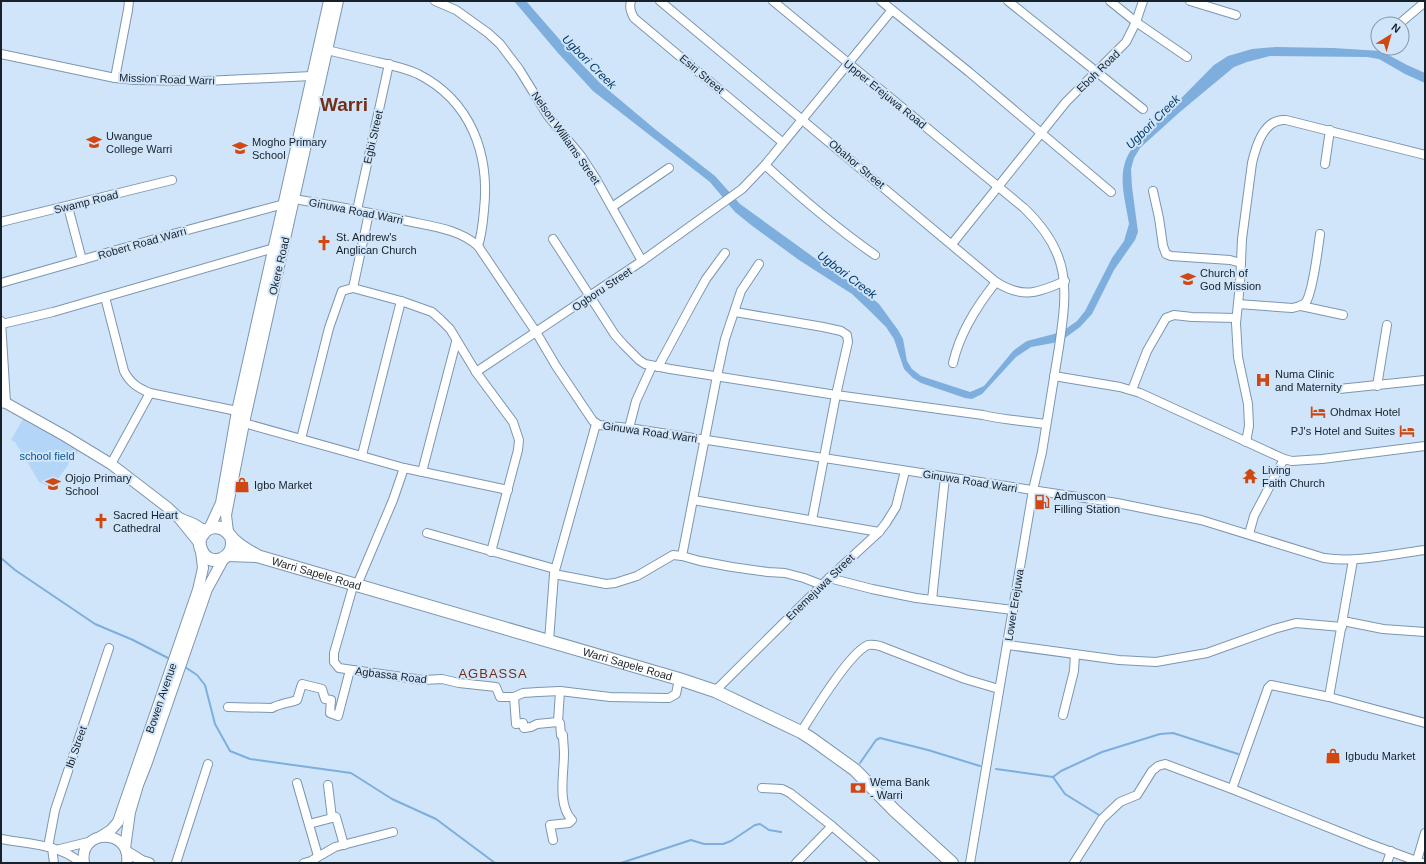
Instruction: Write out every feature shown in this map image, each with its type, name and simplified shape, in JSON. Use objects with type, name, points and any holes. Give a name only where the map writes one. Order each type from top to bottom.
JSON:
[{"type":"highway","points":[[219,528],[229,535],[232,546],[226,556],[219,560],[210,559],[205,556],[200,548],[201,537],[207,530],[219,528]]},
{"type":"highway","name":"Warri Sapele Road","points":[[229,535],[242,547],[257,556],[679,679],[715,691],[801,732],[826,748],[855,770],[894,810],[952,863]]},
{"type":"highway","name":"Warri Sapele Road","points":[[226,556],[257,556]]},
{"type":"main road","name":"Okere Road","points":[[207,530],[221,504],[237,412],[329,1]]},
{"type":"main road","name":"Okere Road","points":[[229,535],[226,516],[244,424],[338,1]]},
{"type":"main road","points":[[4,403],[65,436],[111,464],[168,507],[179,518],[200,548]]},
{"type":"main road","points":[[179,518],[207,530]]},
{"type":"main road","name":"Bowen Avenue","points":[[96,839],[111,830],[118,822],[198,590],[203,568],[200,548]]},
{"type":"main road","name":"Bowen Avenue","points":[[127,863],[126,850],[130,812],[138,785],[207,588],[226,556]]},
{"type":"main road","points":[[83,863],[84,852],[89,844],[96,839],[106,836],[117,840],[126,850],[142,861],[149,863]]},
{"type":"street","points":[[114,78],[129,1]]},
{"type":"street","name":"Nelson Williams Street","points":[[435,1],[456,10],[488,33],[500,44],[555,126],[581,156],[596,179],[642,261]]},
{"type":"street","name":"Esiri Street","points":[[631,1],[630,7],[634,18],[782,142]]},
{"type":"street","name":"Obahor Street","points":[[660,1],[996,282],[1016,292],[1029,293],[1048,288],[1065,281]]},
{"type":"street","points":[[881,1],[1111,192]]},
{"type":"street","points":[[1008,1],[1143,109]]},
{"type":"street","points":[[1110,1],[1136,22],[1187,57]]},
{"type":"street","name":"Eboh Road","points":[[952,244],[1066,102],[1126,42],[1136,22],[1143,1]]},
{"type":"street","points":[[1190,1],[1236,15]]},
{"type":"street","points":[[1408,16],[1425,2]]},
{"type":"street","name":"Upper Erejuwa Road","points":[[778,3],[848,64],[1024,208],[1046,232],[1061,264],[1065,281]]},
{"type":"street","name":"Ogboru Street","points":[[476,372],[642,261],[748,183],[765,165],[782,142],[892,10]]},
{"type":"street","points":[[327,50],[401,67],[417,73],[440,89],[461,110],[476,135],[484,165],[485,195],[481,237],[478,246]]},
{"type":"street","name":"Mission Road Warri","points":[[1,54],[114,78],[135,80],[205,81],[312,76]]},
{"type":"street","name":"Egbi Street","points":[[357,210],[389,64]]},
{"type":"street","points":[[1246,442],[1249,426],[1248,404],[1238,358],[1236,318],[1242,239],[1252,163],[1254,152],[1264,132],[1270,124],[1276,120],[1282,119],[1425,155]]},
{"type":"street","points":[[1325,164],[1330,130]]},
{"type":"street","points":[[765,165],[827,219],[875,255]]},
{"type":"street","points":[[612,207],[669,168]]},
{"type":"street","name":"Swamp Road","points":[[1,222],[68,207],[172,180]]},
{"type":"street","points":[[1153,190],[1160,218],[1163,246],[1166,254],[1171,256],[1230,260],[1241,263]]},
{"type":"street","name":"Ginuwa Road Warri","points":[[294,199],[357,210],[452,231],[470,239],[478,246],[536,332],[556,366],[596,424],[599,425],[629,428],[1117,503],[1201,520],[1324,558],[1353,560],[1425,550]]},
{"type":"street","name":"Robert Road Warri","points":[[1,283],[284,204]]},
{"type":"street","points":[[68,207],[82,260]]},
{"type":"street","points":[[353,288],[369,213]]},
{"type":"street","points":[[1238,304],[1292,308],[1306,303],[1310,294],[1320,234]]},
{"type":"street","points":[[553,239],[615,335],[639,360],[645,364],[655,367],[983,416],[1001,420],[1020,420],[1046,424]]},
{"type":"street","points":[[4,403],[1,323],[53,312],[274,248]]},
{"type":"street","points":[[629,428],[636,401],[650,371],[655,367],[706,280],[725,253]]},
{"type":"street","points":[[682,556],[725,339],[735,312],[737,301],[759,264]]},
{"type":"street","name":"Lower Erejuwa","points":[[970,863],[1033,490],[1062,329],[1065,281]]},
{"type":"street","points":[[953,363],[956,348],[971,317],[996,282]]},
{"type":"street","points":[[301,439],[329,328],[340,293],[346,289],[353,288],[401,301],[432,312],[450,329],[456,342],[513,422],[518,433],[518,450],[491,552]]},
{"type":"street","points":[[105,297],[124,371],[127,378],[133,384],[139,389],[150,393],[237,412]]},
{"type":"street","points":[[362,455],[401,301]]},
{"type":"street","points":[[1301,306],[1343,315]]},
{"type":"street","points":[[735,312],[833,328],[847,335],[848,342],[836,395],[812,520]]},
{"type":"street","points":[[1132,390],[1147,351],[1166,318],[1174,315],[1192,318],[1236,318]]},
{"type":"street","points":[[1377,386],[1387,325]]},
{"type":"street","points":[[422,472],[456,342]]},
{"type":"street","points":[[1054,376],[1101,383],[1132,390],[1160,401],[1284,459],[1292,461],[1314,460],[1425,446]]},
{"type":"street","points":[[1339,389],[1425,380]]},
{"type":"street","points":[[111,464],[150,393]]},
{"type":"street","points":[[244,424],[362,455],[404,468],[508,490]]},
{"type":"street","points":[[549,642],[555,571],[596,424]]},
{"type":"street","points":[[1249,534],[1254,516],[1284,459]]},
{"type":"street","points":[[356,584],[393,500],[404,468]]},
{"type":"street","name":"Enemejuwa Street","points":[[715,691],[829,578],[879,532],[896,507],[905,471]]},
{"type":"street","points":[[932,600],[945,477]]},
{"type":"street","points":[[693,500],[879,532]]},
{"type":"street","points":[[427,533],[555,571],[606,584],[615,583],[637,576],[673,555],[732,567],[785,573],[822,585]]},
{"type":"street","points":[[1329,698],[1353,560]]},
{"type":"street","points":[[829,578],[916,598],[1013,610]]},
{"type":"street","name":"Agbassa Road","points":[[356,584],[334,653],[334,662],[339,668],[423,680],[442,679],[458,683],[496,687],[500,697],[514,697]]},
{"type":"street","points":[[1008,645],[1119,660],[1156,662],[1207,653],[1274,629],[1296,623],[1342,624],[1425,632]]},
{"type":"street","points":[[801,732],[839,675],[853,657],[868,645],[873,644],[880,646],[966,679],[999,689]]},
{"type":"street","name":"Ibi Street","points":[[54,863],[53,848],[55,810],[109,648]]},
{"type":"street","points":[[1062,715],[1074,670],[1075,654]]},
{"type":"street","points":[[228,707],[272,708],[276,705],[287,704],[297,700],[302,684],[322,689],[325,699],[331,700],[330,713],[338,716],[350,670]]},
{"type":"street","points":[[558,722],[537,724],[524,728],[524,723],[516,724],[514,697],[523,694],[560,691],[610,697],[669,698],[676,694],[679,679]]},
{"type":"street","points":[[1232,789],[1269,686],[1283,687],[1425,723]]},
{"type":"street","points":[[553,840],[550,825],[569,823],[572,820],[567,815],[563,802],[563,735],[561,735],[560,723],[558,722],[560,691]]},
{"type":"street","points":[[176,863],[208,764]]},
{"type":"street","points":[[1074,863],[1102,819],[1120,802],[1136,795],[1152,771],[1158,766],[1165,764],[1420,862],[1425,833]]},
{"type":"street","points":[[297,783],[318,856]]},
{"type":"street","points":[[328,784],[332,818]]},
{"type":"street","points":[[762,788],[782,789],[790,793],[832,826],[875,863]]},
{"type":"street","points":[[309,824],[336,817],[344,845]]},
{"type":"street","points":[[796,863],[832,826]]},
{"type":"street","points":[[304,863],[311,861],[335,847],[393,832]]},
{"type":"street","points":[[1,839],[53,848],[72,856],[83,863]]},
{"type":"street","points":[[53,848],[96,839]]},
{"type":"street","points":[[1387,863],[1391,851]]},
{"type":"green space","name":"school field","points":[[23,419],[31,422],[78,450],[51,488],[39,482],[15,442],[11,440]]},
{"type":"shaded area","points":[[514,1],[526,1],[574,56],[600,83],[656,130],[715,176],[740,204],[866,293],[879,304],[903,339],[907,361],[912,369],[921,376],[970,392],[984,386],[1013,351],[1021,345],[1027,341],[1054,334],[1067,328],[1077,321],[1085,311],[1112,258],[1124,241],[1129,224],[1123,184],[1124,165],[1127,156],[1133,147],[1214,65],[1228,56],[1252,49],[1276,47],[1370,50],[1370,56],[1390,56],[1425,73],[1425,83],[1405,74],[1379,59],[1367,57],[1270,56],[1234,67],[1181,111],[1140,148],[1134,158],[1131,169],[1138,232],[1135,240],[1114,270],[1092,314],[1080,327],[1065,338],[1053,343],[1031,347],[1016,357],[982,394],[972,399],[921,383],[913,378],[904,369],[894,339],[886,327],[852,294],[799,260],[735,212],[710,182],[593,91],[558,53]]},
{"type":"waterway","points":[[1,558],[15,570],[95,624],[133,640],[168,658]]},
{"type":"waterway","points":[[185,667],[197,675],[205,685],[215,724],[230,751],[250,759],[351,773],[392,799],[436,819],[495,863]]},
{"type":"waterway","points":[[996,769],[1053,777],[1061,771],[1102,752],[1160,734],[1173,733],[1238,754]]},
{"type":"waterway","points":[[860,763],[876,740],[880,738],[928,750],[980,766]]},
{"type":"waterway","points":[[1053,777],[1065,794],[1099,815]]},
{"type":"waterway","points":[[621,863],[691,840],[704,844],[723,844],[731,841],[755,825],[760,824],[769,830],[781,832]]},
{"type":"place","name":"Uwangue College Warri","points":[[94,142]]},
{"type":"place","name":"Mogho Primary School","points":[[240,148]]},
{"type":"place","name":"St. Andrew's Anglican Church","points":[[324,243]]},
{"type":"place","name":"Church of God Mission","points":[[1188,279]]},
{"type":"place","name":"Numa Clinic and Maternity","points":[[1263,380]]},
{"type":"place","name":"Ohdmax Hotel","points":[[1318,412]]},
{"type":"place","name":"PJ's Hotel and Suites","points":[[1407,431]]},
{"type":"place","name":"Living Faith Church","points":[[1250,476]]},
{"type":"place","name":"Ojojo Primary School","points":[[53,484]]},
{"type":"place","name":"Igbo Market","points":[[242,485]]},
{"type":"place","name":"Admuscon Filling Station","points":[[1042,502]]},
{"type":"place","name":"Sacred Heart Cathedral","points":[[101,521]]},
{"type":"place","name":"Igbudu Market","points":[[1333,756]]},
{"type":"place","name":"Wema Bank - Warri","points":[[858,788]]},
{"type":"district","name":"Warri","points":[[344,104]]},
{"type":"district","name":"AGBASSA","points":[[493,673]]},
{"type":"water label","name":"Ugbori Creek","points":[[589,62]]},
{"type":"water label","name":"Ugbori Creek","points":[[1153,122]]},
{"type":"water label","name":"Ugbori Creek","points":[[847,275]]}]
